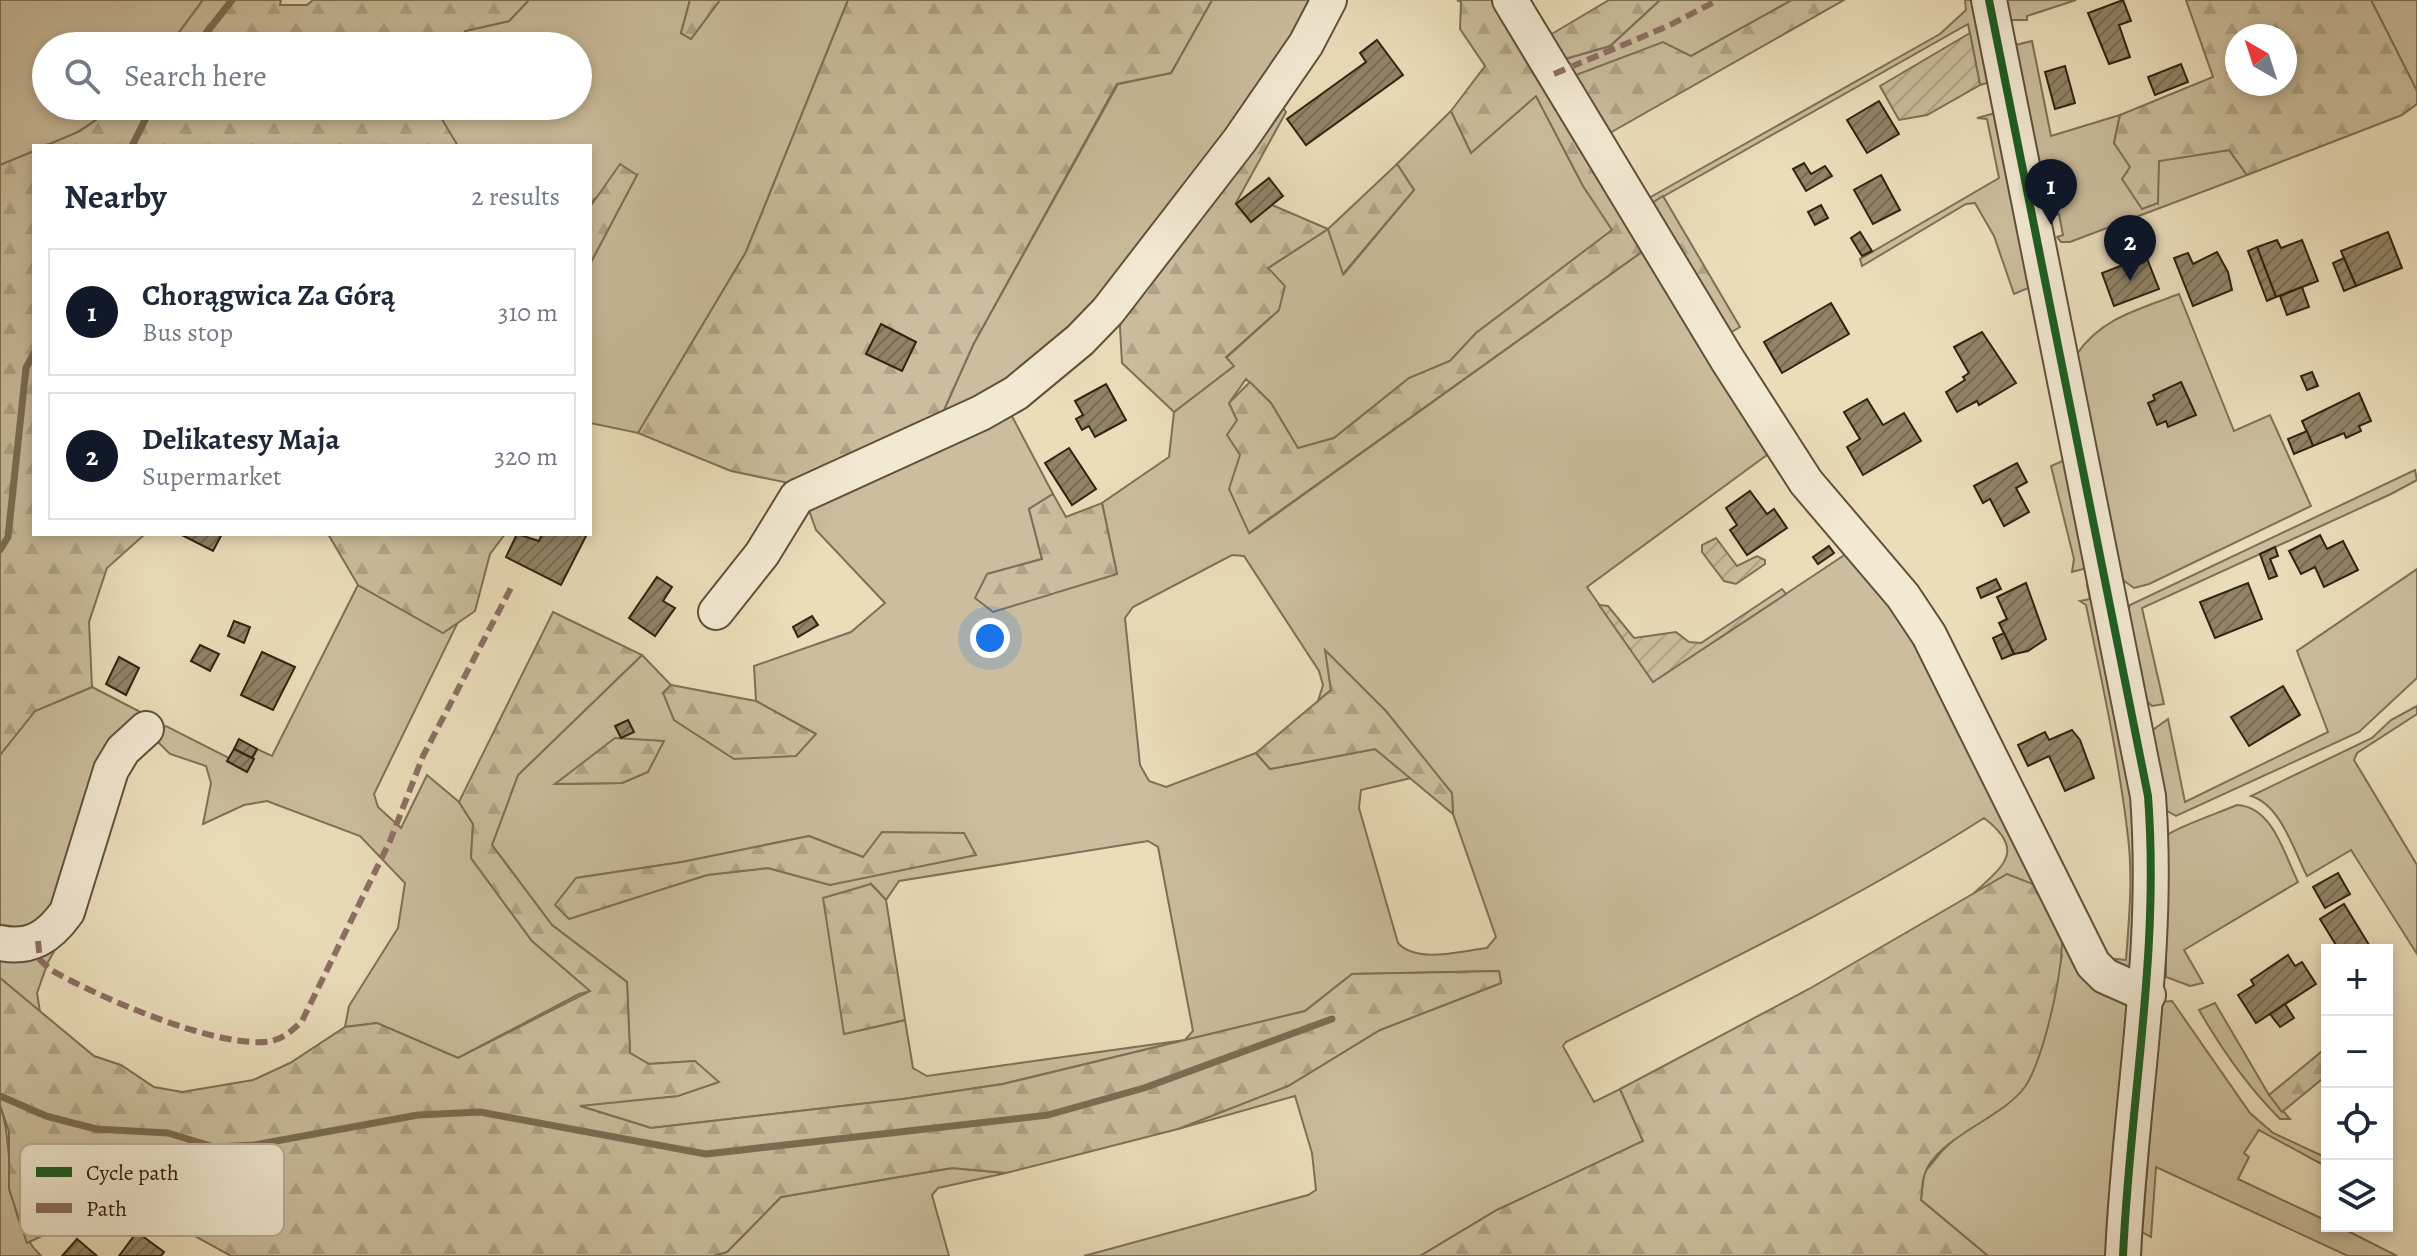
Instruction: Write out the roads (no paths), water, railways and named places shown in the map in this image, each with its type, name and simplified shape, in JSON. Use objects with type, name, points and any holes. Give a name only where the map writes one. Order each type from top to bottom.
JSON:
[{"type":"street","points":[[716,612],[762,554],[797,497],[981,413],[1027,384],[1080,340],[1108,311],[1240,140],[1306,44],[1329,0]]},
{"type":"street","points":[[1510,0],[1718,345],[1811,489],[1903,596],[1929,635],[2086,952],[2105,976],[2148,995]]},
{"type":"street","points":[[1989,0],[2148,796],[2152,883],[2148,995],[2123,1256]]},
{"type":"street","points":[[0,943],[18,947],[38,941],[54,930],[67,912],[111,770],[123,750],[146,729]]},
{"type":"waterway","points":[[207,32],[232,0]]},
{"type":"waterway","points":[[133,144],[145,120]]},
{"type":"waterway","points":[[0,550],[8,537],[26,368],[32,357]]},
{"type":"waterway","points":[[259,1144],[418,1115],[480,1112],[706,1154],[1048,1115],[1144,1088],[1332,1019]]},
{"type":"waterway","points":[[0,1096],[46,1116],[96,1129],[168,1133],[204,1144]]},
{"type":"place","name":"Chorągwica Za Górą","points":[[2051,225]]},
{"type":"place","name":"Delikatesy Maja","points":[[2130,281]]}]
